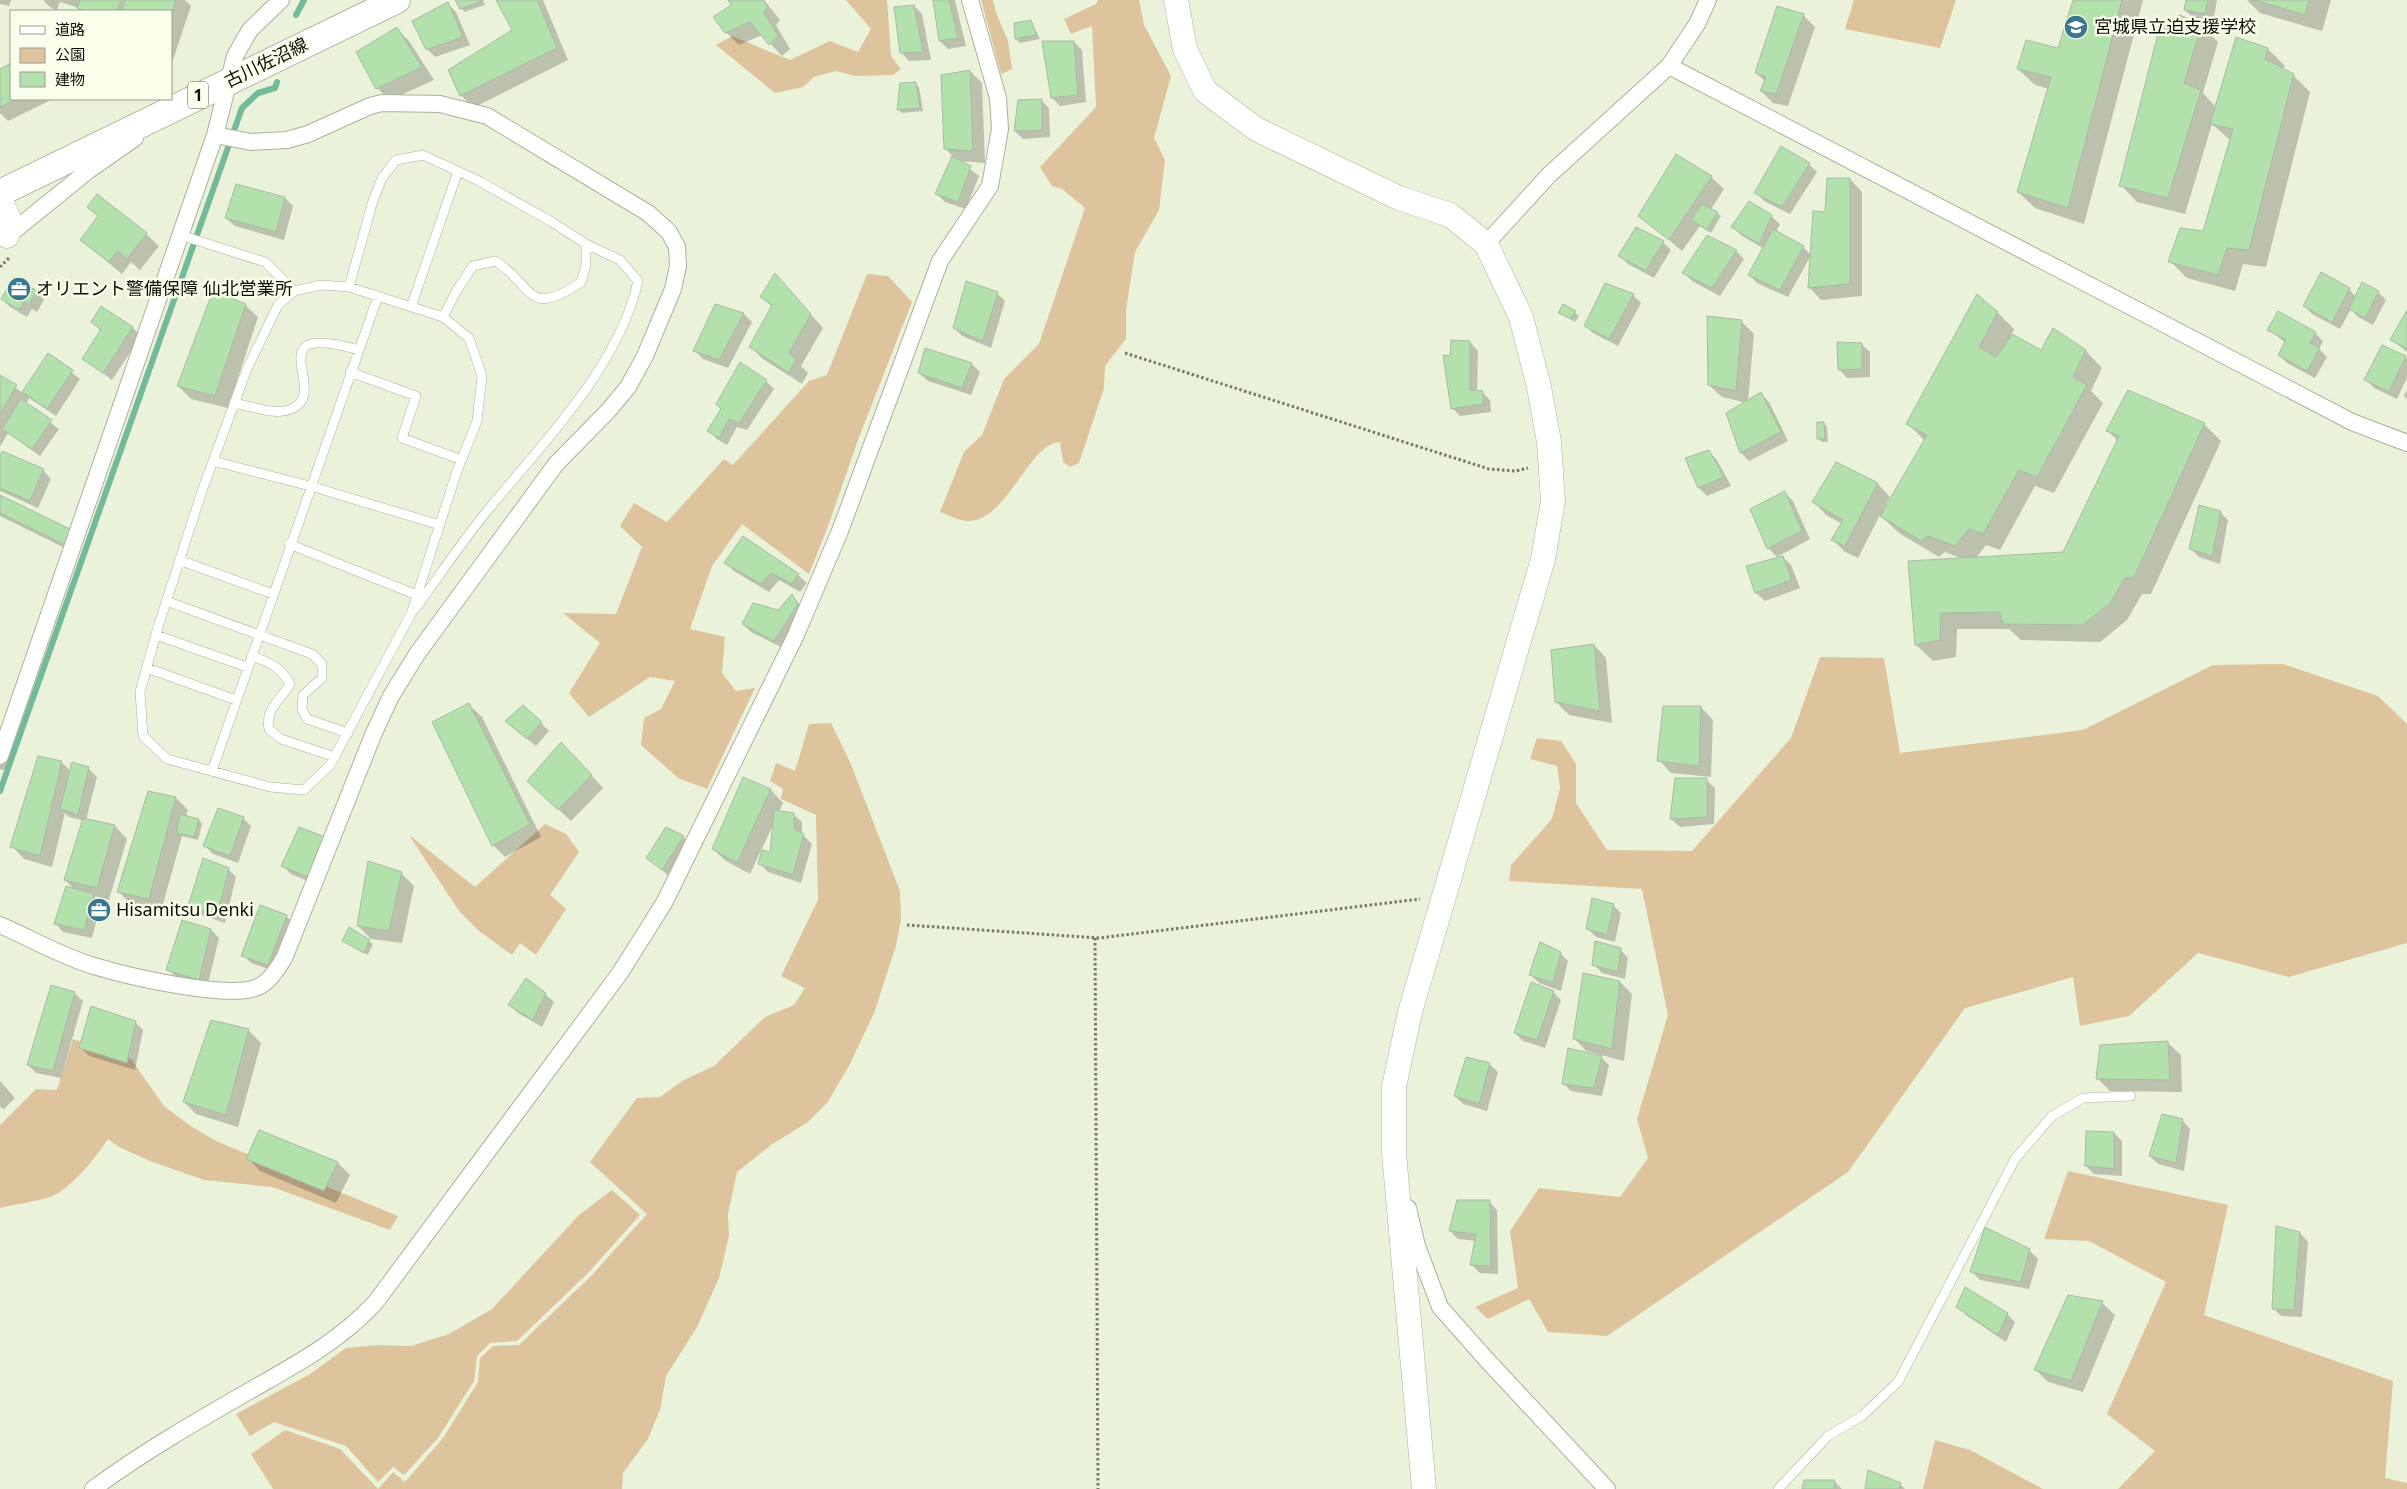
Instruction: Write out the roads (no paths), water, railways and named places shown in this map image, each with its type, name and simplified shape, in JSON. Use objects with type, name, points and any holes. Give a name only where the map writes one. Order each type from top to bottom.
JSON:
[{"type":"main road","name":"古川佐沼線","points":[[0,193],[196,96],[397,0]]},
{"type":"street","points":[[0,756],[216,135],[227,82],[235,56],[250,30],[281,0]]},
{"type":"street","points":[[93,1489],[124,1466],[317,1352],[358,1321],[386,1288],[614,981],[664,903],[796,637],[840,530],[940,261],[976,210],[990,186],[996,162],[1000,129],[998,98],[970,0]]},
{"type":"street","points":[[1176,0],[1185,49],[1205,92],[1256,129],[1400,198],[1450,215],[1486,244],[1522,317],[1539,388],[1554,501],[1543,558],[1410,1012],[1394,1087],[1394,1153],[1424,1489]]},
{"type":"street","points":[[1486,244],[1550,175],[1669,66],[1697,24],[1708,0]]},
{"type":"street","points":[[1669,66],[2352,422],[2407,443]]},
{"type":"street","points":[[4,239],[89,170],[196,96]]},
{"type":"street","points":[[0,925],[93,966],[156,980],[212,989],[246,991],[260,986],[275,972],[285,956],[373,735],[392,696],[417,654],[556,464],[608,411],[628,387],[645,356],[673,289],[678,266],[677,247],[669,232],[648,213],[487,116],[440,104],[382,103],[370,106],[308,134],[287,140],[270,142],[245,141],[216,135]]},
{"type":"street","points":[[0,200],[10,221],[4,239]]},
{"type":"street","points":[[1394,1153],[1417,1246],[1440,1307],[1607,1489]]},
{"type":"lane","points":[[349,287],[375,195],[382,178],[396,160],[423,155],[458,171],[552,222],[586,244],[620,260],[638,281],[632,306],[612,348],[594,378],[473,528],[411,614],[387,655],[335,757],[330,765],[304,790],[270,787],[167,759],[144,736],[140,692],[166,601],[213,461],[247,369],[278,305],[294,291],[321,285],[349,287],[443,317],[469,338],[482,376],[476,420],[411,614]]},
{"type":"lane","points":[[411,307],[458,171]]},
{"type":"lane","points":[[180,235],[207,242],[265,262],[294,291]]},
{"type":"lane","points":[[443,317],[456,290],[473,266],[495,261],[509,269],[529,293],[541,299],[553,298],[581,282],[586,265],[586,244]]},
{"type":"lane","points":[[212,771],[289,544],[378,296]]},
{"type":"lane","points":[[234,404],[276,412],[292,409],[300,402],[306,388],[300,352],[308,344],[318,341],[359,350]]},
{"type":"lane","points":[[350,372],[416,396],[402,438],[462,460]]},
{"type":"lane","points":[[213,461],[310,486],[440,525]]},
{"type":"lane","points":[[289,544],[417,595]]},
{"type":"lane","points":[[180,560],[272,594]]},
{"type":"lane","points":[[166,601],[312,654],[322,664],[322,678],[303,695],[302,709],[307,719],[348,733]]},
{"type":"lane","points":[[156,635],[247,667]]},
{"type":"lane","points":[[251,656],[270,663],[283,671],[290,684],[272,707],[267,718],[269,729],[281,739],[335,757]]},
{"type":"lane","points":[[147,668],[236,700]]},
{"type":"lane","points":[[1778,1489],[1828,1436],[1862,1416],[1898,1382],[2015,1159],[2052,1116],[2083,1098],[2131,1096]]},
{"type":"waterway","points":[[296,15],[304,0]]},
{"type":"waterway","points":[[0,791],[242,108],[258,93],[275,88],[277,82]]},
{"type":"place","name":"宮城県立迫支援学校","points":[[2076,27]]},
{"type":"place","name":"オリエント警備保障 仙北営業所","points":[[19,289]]},
{"type":"place","name":"Hisamitsu Denki","points":[[99,910]]}]
